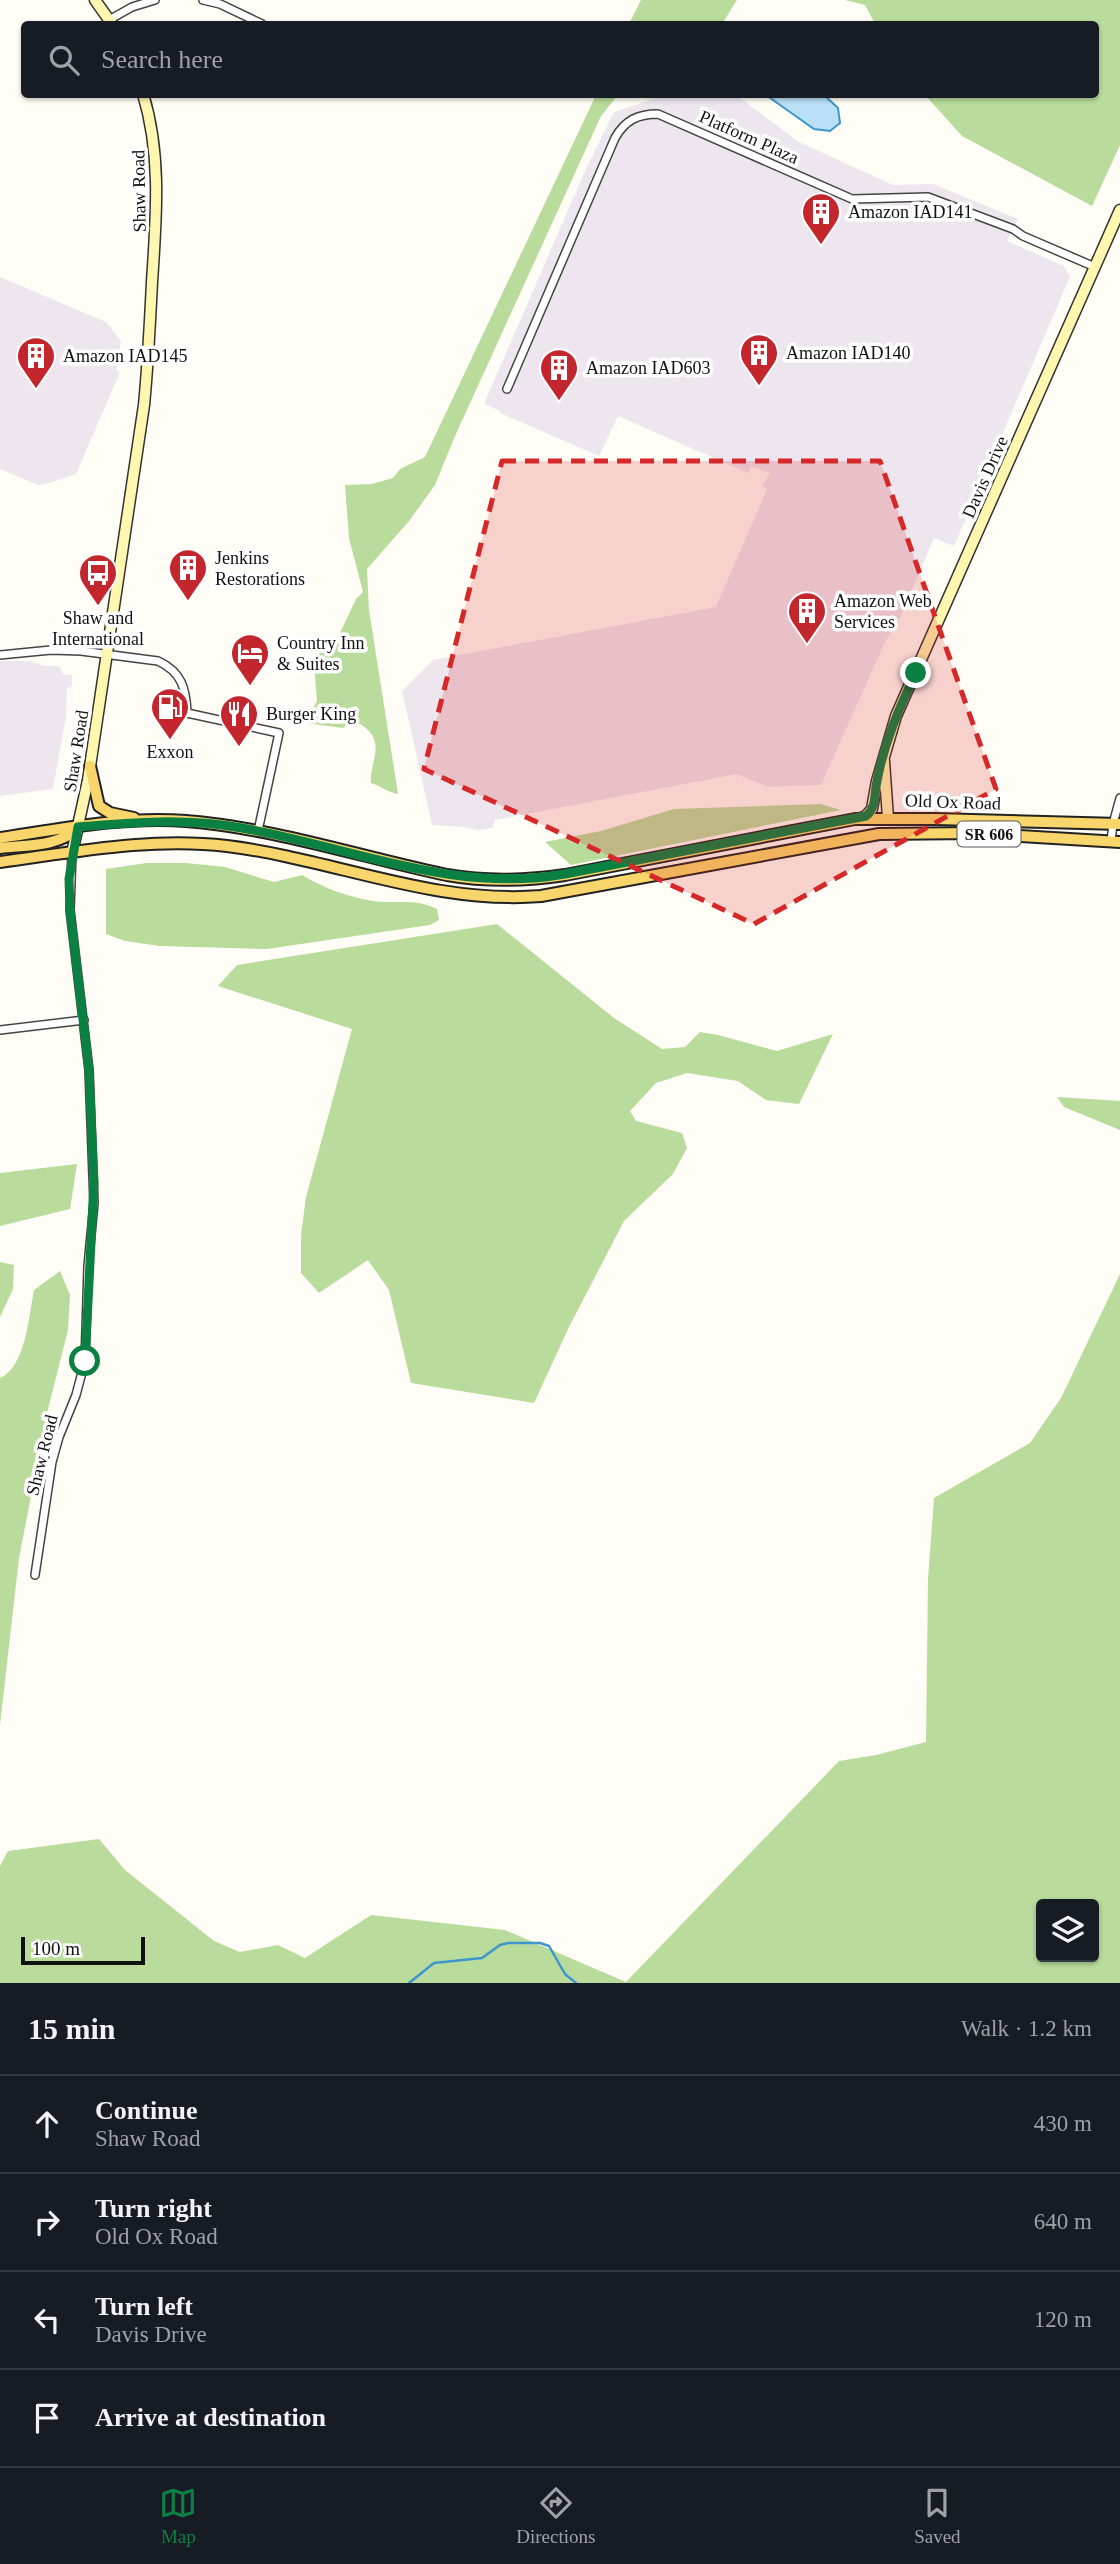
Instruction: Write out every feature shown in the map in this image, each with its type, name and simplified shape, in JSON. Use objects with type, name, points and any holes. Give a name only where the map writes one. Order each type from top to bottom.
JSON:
[{"type":"main road","points":[[95,0],[110,21]]},
{"type":"main road","name":"Shaw Road","points":[[72,853],[90,766],[144,405],[157,216],[156,160],[145,98]]},
{"type":"main road","name":"Davis Drive","points":[[857,819],[872,810],[895,716],[1120,210]]},
{"type":"main road","name":"Davis Drive","points":[[883,757],[888,818]]},
{"type":"main road","points":[[90,766],[98,803],[103,809],[114,814],[151,821]]},
{"type":"main road","points":[[866,835],[879,830],[888,818]]},
{"type":"main road","name":"Old Ox Road","points":[[0,838],[78,827],[151,821],[195,822],[258,831],[447,875],[519,881],[554,877],[857,819],[1116,824]]},
{"type":"main road","points":[[0,849],[51,841],[73,833],[78,827]]},
{"type":"main road","name":"Old Ox Road","points":[[0,862],[148,844],[227,846],[420,889],[510,899],[541,896],[866,835],[931,832],[1116,842]]},
{"type":"street","points":[[112,21],[132,7],[155,0]]},
{"type":"street","points":[[203,0],[220,4],[256,21]]},
{"type":"street","name":"Platform Plaza","points":[[507,389],[615,138],[625,122],[642,115],[658,114],[852,199],[916,197],[938,200],[1013,229],[1023,236],[1095,267]]},
{"type":"street","points":[[0,654],[51,650],[146,659],[169,666],[182,680],[187,698],[187,713],[278,733],[258,831]]},
{"type":"street","points":[[1116,842],[1120,798]]},
{"type":"street","name":"Shaw Road","points":[[35,1575],[52,1462],[85,1361],[88,1266],[94,1203],[89,1070],[70,910],[72,853]]},
{"type":"street","points":[[0,1030],[84,1020]]},
{"type":"highlighted area","points":[[502,461],[880,461],[996,789],[754,924],[424,769]]},
{"type":"shaded area","points":[[657,98],[740,98],[799,142],[893,185],[933,184],[1018,219],[1007,241],[1064,266],[1070,277],[954,546],[934,538],[901,616],[885,642],[821,785],[768,787],[737,774],[495,820],[492,828],[477,830],[432,825],[402,691],[433,660],[716,607],[767,489],[762,486],[770,473],[751,466],[748,473],[618,416],[599,456],[484,404],[585,171],[614,112]]},
{"type":"shaded area","points":[[0,277],[106,322],[121,341],[116,370],[120,372],[76,474],[46,484],[38,485],[0,469]]},
{"type":"shaded area","points":[[0,661],[29,661],[45,666],[59,666],[63,674],[72,675],[72,687],[67,688],[66,717],[53,789],[0,796]]},
{"type":"green space","points":[[641,0],[737,0],[724,21],[630,21]]},
{"type":"green space","points":[[845,0],[1120,0],[1120,145],[1092,206],[962,136],[928,98],[1099,98],[1099,21],[873,21],[865,5]]},
{"type":"green space","points":[[595,98],[616,98],[601,116],[435,485],[409,521],[367,569],[369,610],[398,794],[371,783],[376,746],[370,732],[363,726],[353,723],[343,728],[306,723],[317,701],[314,664],[321,650],[339,635],[356,599],[363,592],[349,538],[345,485],[372,484],[393,478],[400,469],[425,457]]},
{"type":"green space","points":[[820,804],[841,810],[571,865],[545,842],[601,831],[674,809]]},
{"type":"green space","points":[[147,863],[225,867],[274,882],[302,875],[354,897],[373,901],[414,902],[429,906],[437,909],[439,920],[430,925],[267,949],[160,946],[125,941],[106,934],[106,869]]},
{"type":"green space","points":[[497,924],[614,1018],[662,1049],[685,1047],[700,1032],[777,1051],[833,1034],[799,1104],[766,1100],[738,1081],[687,1073],[656,1083],[630,1111],[636,1121],[682,1133],[687,1148],[673,1174],[624,1221],[569,1327],[534,1403],[411,1383],[389,1290],[368,1260],[319,1293],[301,1273],[301,1235],[306,1197],[352,1029],[218,986],[237,965]]},
{"type":"green space","points":[[1057,1097],[1120,1101],[1120,1130],[1064,1107]]},
{"type":"green space","points":[[77,1164],[70,1209],[0,1226],[0,1173]]},
{"type":"green space","points":[[0,1262],[14,1265],[13,1289],[0,1317]]},
{"type":"green space","points":[[60,1271],[70,1295],[68,1330],[48,1409],[19,1558],[0,1725],[0,1378],[9,1372],[21,1352],[34,1290]]},
{"type":"green space","points":[[1120,1274],[1120,1983],[0,1983],[0,1866],[8,1851],[99,1839],[125,1870],[214,1941],[240,1952],[278,1945],[305,1958],[371,1915],[505,1930],[626,1982],[839,1761],[926,1742],[928,1579],[934,1498],[1030,1443],[1061,1398]]},
{"type":"water","points":[[770,98],[827,98],[838,108],[840,123],[830,131],[814,129]]},
{"type":"waterway","points":[[409,1983],[434,1963],[482,1958],[500,1945],[508,1943],[540,1943],[549,1946],[565,1974],[576,1983]]},
{"type":"place","name":"Amazon IAD141","points":[[821,246]]},
{"type":"place","name":"Amazon IAD140","points":[[759,387]]},
{"type":"place","name":"Amazon IAD145","points":[[36,390]]},
{"type":"place","name":"Amazon IAD603","points":[[559,402]]},
{"type":"place","name":"Jenkins Restorations","points":[[188,602]]},
{"type":"place","name":"Shaw and International","points":[[98,607]]},
{"type":"place","name":"Amazon Web Services","points":[[807,645]]},
{"type":"place","name":"Country Inn & Suites","points":[[250,687]]},
{"type":"place","name":"Exxon","points":[[170,741]]},
{"type":"place","name":"Burger King","points":[[239,748]]},
{"type":"route","points":[[85,1361],[94,1183],[89,1070],[70,910],[69,879],[78,827],[160,820],[184,821],[243,828],[472,879],[519,881],[565,874],[866,816],[872,810],[889,733],[916,673]]}]
